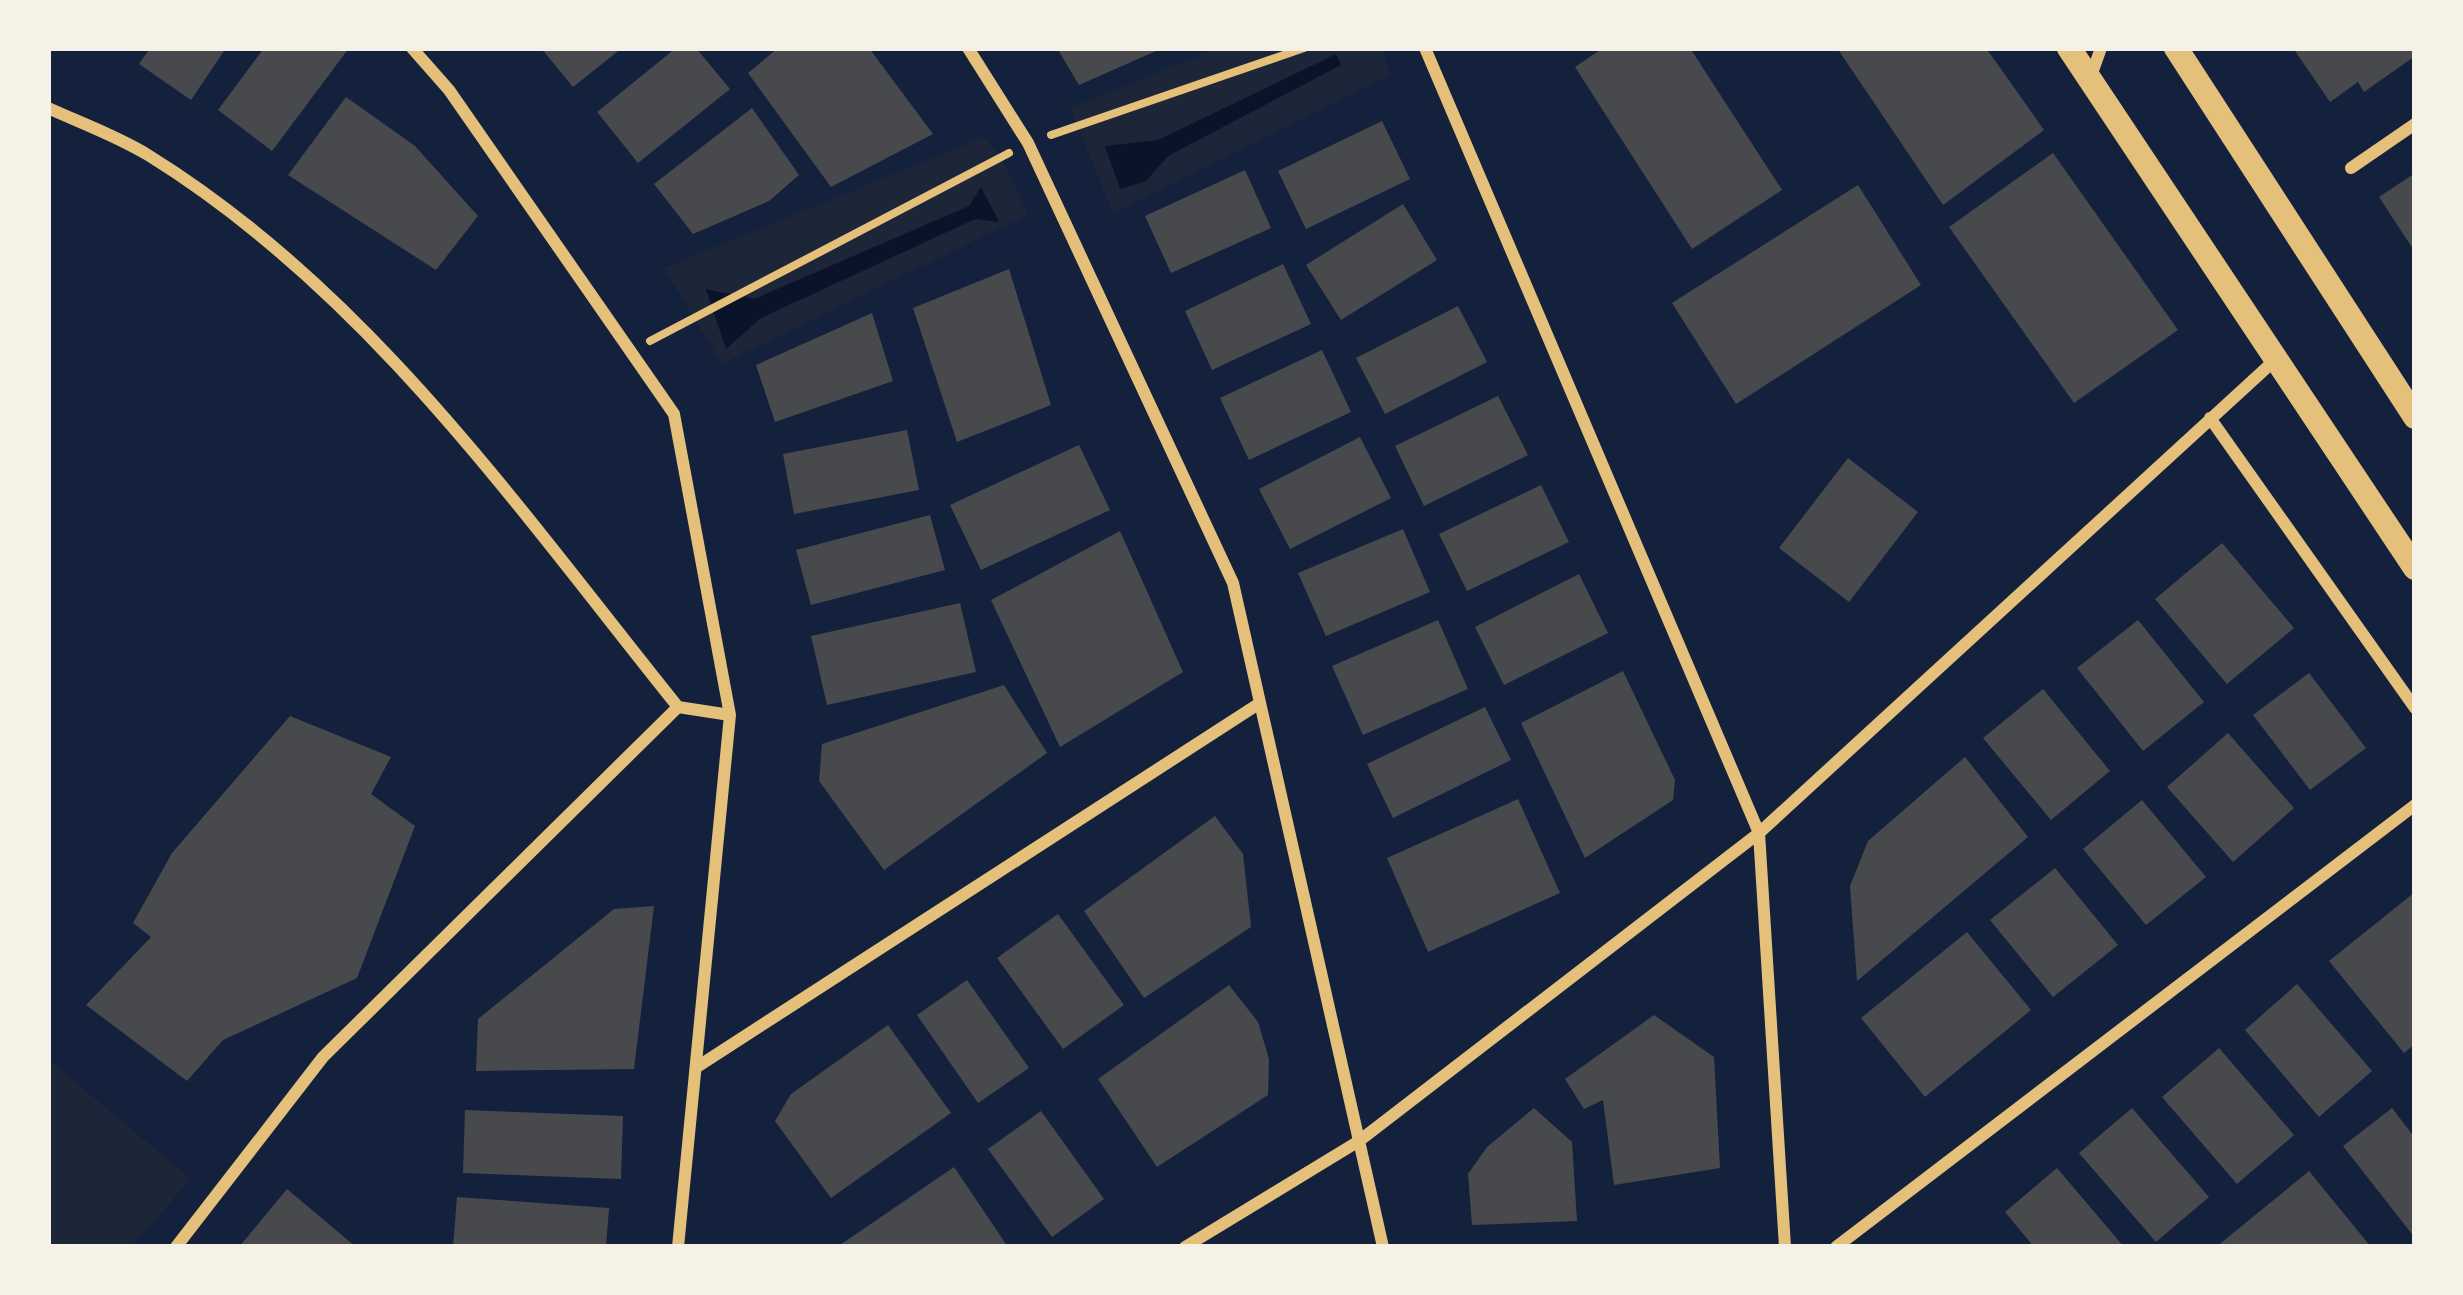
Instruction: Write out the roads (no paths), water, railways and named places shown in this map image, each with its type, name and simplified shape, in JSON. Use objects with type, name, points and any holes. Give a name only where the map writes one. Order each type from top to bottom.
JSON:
[{"type":"main road","points":[[2069,48],[2415,568]]},
{"type":"main road","points":[[2176,48],[2415,418]]},
{"type":"street","points":[[412,48],[448,90],[674,413],[730,715],[678,1247]]},
{"type":"street","points":[[968,48],[1028,143],[1232,583],[1383,1247]]},
{"type":"street","points":[[1425,48],[1760,833],[1785,1247]]},
{"type":"street","points":[[2091,78],[2101,48]]},
{"type":"street","points":[[48,108],[146,153],[297,264],[432,401],[678,706],[730,715]]},
{"type":"street","points":[[2350,168],[2415,124]]},
{"type":"street","points":[[1185,1247],[1359,1141],[1760,833],[2275,360]]},
{"type":"street","points":[[2210,418],[2415,708]]},
{"type":"street","points":[[697,1067],[1260,703]]},
{"type":"street","points":[[176,1247],[323,1057],[678,706]]},
{"type":"street","points":[[1836,1247],[2415,805]]}]
